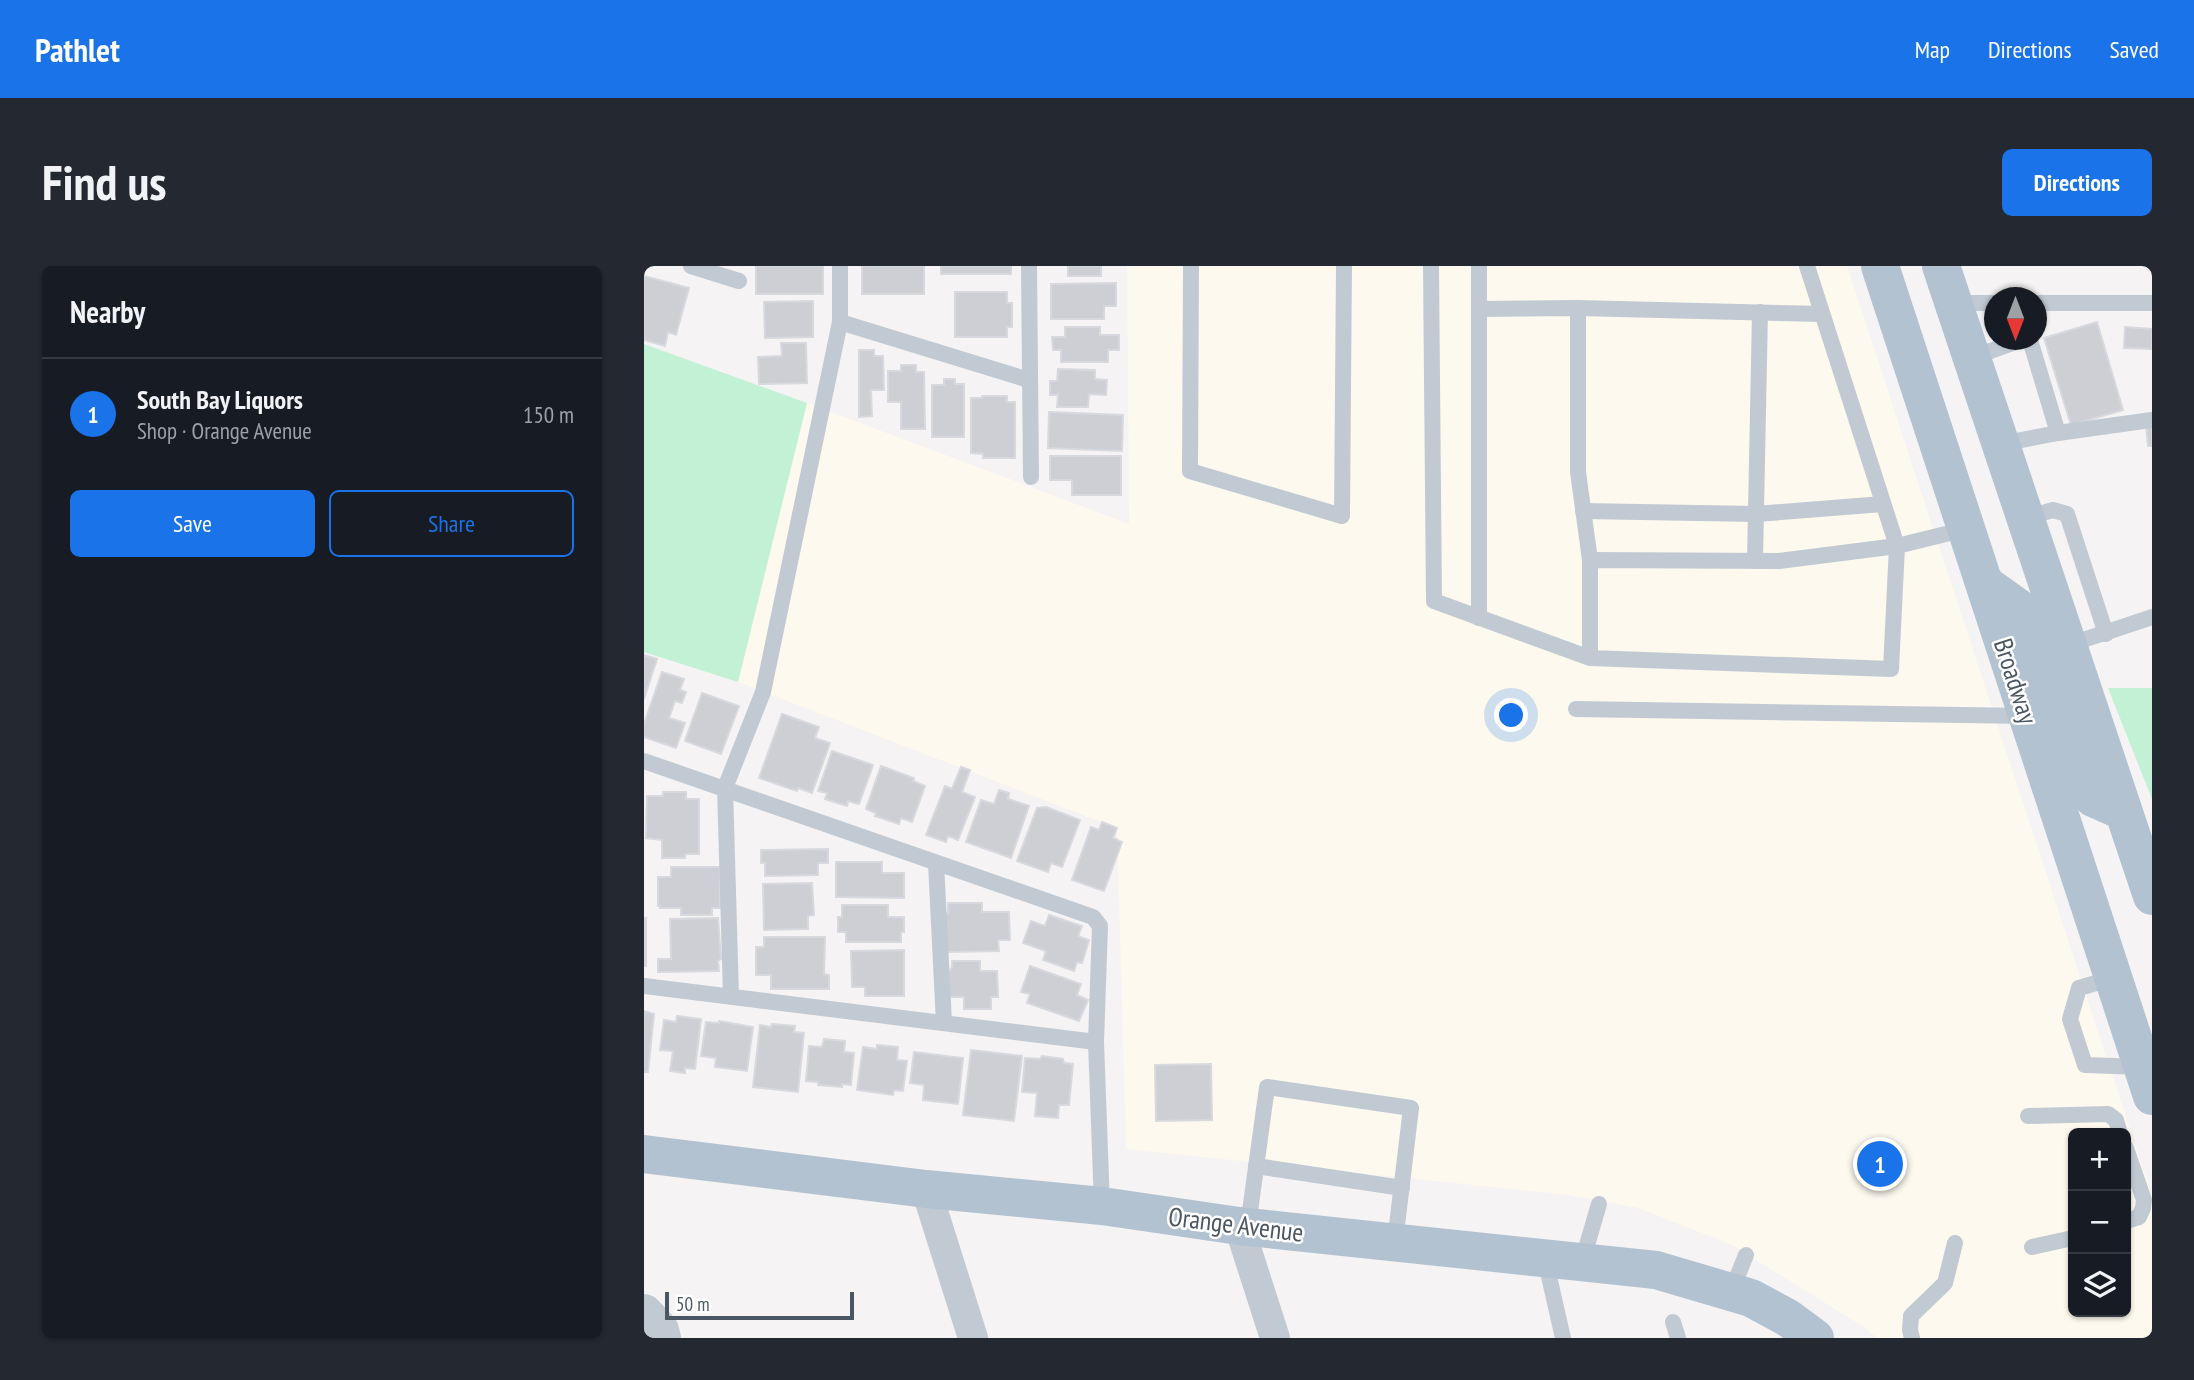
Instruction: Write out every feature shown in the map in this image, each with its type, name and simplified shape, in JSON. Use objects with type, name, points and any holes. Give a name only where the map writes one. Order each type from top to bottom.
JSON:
[{"type":"main road","name":"Broadway","points":[[1880,266],[2147,1081]]},
{"type":"main road","points":[[1941,266],[2152,896]]},
{"type":"main road","points":[[1984,582],[2020,609],[2033,637],[2044,675],[2062,682],[2073,661]]},
{"type":"main road","points":[[2028,716],[2035,712],[2053,714],[2064,730],[2092,798],[2124,812]]},
{"type":"main road","name":"Orange Avenue","points":[[644,1154],[926,1189],[1101,1206],[1244,1226],[1656,1270],[1751,1298],[1788,1318],[1815,1338]]},
{"type":"street","points":[[926,1189],[973,1338]]},
{"type":"street","points":[[1244,1226],[1275,1338]]},
{"type":"street","points":[[644,1313],[660,1330],[662,1338]]},
{"type":"lane","points":[[691,266],[738,281]]},
{"type":"lane","points":[[731,996],[725,788],[763,692],[840,322],[840,266]]},
{"type":"lane","points":[[1029,266],[1031,477]]},
{"type":"lane","points":[[1191,266],[1190,471],[1342,516],[1344,266]]},
{"type":"lane","points":[[1431,266],[1434,601],[1590,658],[1891,669],[1897,546],[1807,266]]},
{"type":"lane","points":[[1479,266],[1479,618]]},
{"type":"lane","points":[[1953,303],[1984,303]]},
{"type":"lane","points":[[2047,303],[2152,303]]},
{"type":"lane","points":[[1479,309],[1577,308],[1822,314]]},
{"type":"lane","points":[[1577,308],[1578,472],[1590,560],[1590,658]]},
{"type":"lane","points":[[1755,561],[1760,312]]},
{"type":"lane","points":[[840,322],[1029,380]]},
{"type":"lane","points":[[1971,358],[1993,350]]},
{"type":"lane","points":[[2033,350],[2058,433]]},
{"type":"lane","points":[[2000,444],[2152,420]]},
{"type":"lane","points":[[1583,511],[1756,514],[1883,504]]},
{"type":"lane","points":[[2025,518],[2053,510],[2067,514],[2106,634]]},
{"type":"lane","points":[[1590,560],[1779,561],[1897,546],[1966,529]]},
{"type":"lane","points":[[2073,661],[2106,634],[2152,617]]},
{"type":"lane","points":[[1576,709],[2028,716]]},
{"type":"lane","points":[[644,761],[1093,918],[1100,926],[1096,1042],[1101,1206]]},
{"type":"lane","points":[[936,863],[944,1023]]},
{"type":"lane","points":[[2113,978],[2079,988],[2070,1019],[2085,1065],[2147,1081]]},
{"type":"lane","points":[[644,986],[1096,1042]]},
{"type":"lane","points":[[1244,1226],[1267,1087],[1410,1108],[1395,1242]]},
{"type":"lane","points":[[2028,1115],[2108,1114],[2116,1120],[2118,1128]]},
{"type":"lane","points":[[2131,1162],[2144,1200],[2139,1217],[2131,1219]]},
{"type":"lane","points":[[1256,1166],[1402,1188]]},
{"type":"lane","points":[[1563,1338],[1563,1261],[1599,1204]]},
{"type":"lane","points":[[2032,1247],[2068,1239]]},
{"type":"lane","points":[[1912,1338],[1911,1316],[1945,1283],[1955,1243]]},
{"type":"lane","points":[[1731,1292],[1746,1255]]},
{"type":"shaded area","points":[[1127,266],[1847,266],[2130,1128],[2068,1128],[2068,1317],[2131,1317],[2131,1132],[2152,1196],[2152,1338],[1877,1338],[1864,1327],[1730,1244],[1638,1208],[1569,1195],[1126,1149],[1117,828],[738,682],[807,403],[1129,524]]},
{"type":"green space","points":[[644,344],[807,403],[738,682],[644,652]]},
{"type":"green space","points":[[2108,688],[2152,688],[2152,799]]},
{"type":"building","points":[[756,266],[823,266],[823,294],[756,294]]},
{"type":"building","points":[[862,266],[924,266],[924,294],[862,294]]},
{"type":"building","points":[[941,266],[1011,266],[1011,274],[941,274]]},
{"type":"building","points":[[1068,266],[1101,266],[1101,276],[1068,276]]},
{"type":"building","points":[[644,276],[689,288],[676,335],[668,332],[665,346],[644,340]]},
{"type":"building","points":[[1116,283],[1116,306],[1104,306],[1104,319],[1051,319],[1051,284]]},
{"type":"building","points":[[955,292],[1007,292],[1007,303],[1012,303],[1012,327],[1007,327],[1007,337],[955,337]]},
{"type":"building","points":[[813,301],[813,337],[765,338],[764,302]]},
{"type":"building","points":[[2097,322],[2123,410],[2071,425],[2047,348],[2047,337]]},
{"type":"building","points":[[1065,327],[1100,327],[1100,335],[1119,335],[1119,350],[1108,350],[1108,362],[1061,362],[1061,350],[1053,350],[1052,337],[1065,337]]},
{"type":"building","points":[[2125,327],[2152,329],[2152,349],[2124,348]]},
{"type":"building","points":[[781,343],[806,343],[807,383],[759,384],[758,357],[782,356]]},
{"type":"building","points":[[859,350],[874,350],[874,356],[883,356],[884,390],[871,390],[872,416],[859,417]]},
{"type":"building","points":[[901,365],[916,365],[916,372],[924,372],[925,429],[901,429],[901,402],[888,402],[888,371],[901,371]]},
{"type":"building","points":[[1058,369],[1095,370],[1095,379],[1107,380],[1106,395],[1089,394],[1088,407],[1057,407],[1058,395],[1050,395],[1050,381],[1057,381]]},
{"type":"building","points":[[944,379],[955,379],[955,384],[964,384],[964,437],[932,437],[932,385],[944,385]]},
{"type":"building","points":[[1007,396],[1007,402],[1015,402],[1015,458],[983,458],[983,454],[971,453],[971,398]]},
{"type":"building","points":[[1049,412],[1123,415],[1122,451],[1048,448]]},
{"type":"building","points":[[2152,424],[2152,446],[2148,446],[2146,425]]},
{"type":"building","points":[[1050,456],[1121,456],[1121,495],[1072,495],[1072,480],[1050,480]]},
{"type":"building","points":[[644,655],[657,659],[644,699]]},
{"type":"building","points":[[662,672],[684,679],[680,690],[686,692],[682,703],[675,701],[669,718],[685,723],[676,748],[644,737],[644,724]]},
{"type":"building","points":[[702,693],[739,706],[721,754],[685,741]]},
{"type":"building","points":[[782,714],[819,727],[815,738],[830,743],[812,793],[798,788],[797,791],[759,778]]},
{"type":"building","points":[[832,751],[873,765],[859,804],[848,801],[847,806],[825,799],[827,793],[818,791]]},
{"type":"building","points":[[881,766],[914,778],[913,781],[925,786],[912,822],[901,818],[899,824],[875,816],[876,813],[866,809]]},
{"type":"building","points":[[961,767],[970,770],[962,792],[975,797],[958,840],[948,836],[946,842],[926,835],[945,786],[952,789]]},
{"type":"building","points":[[999,790],[1009,793],[1008,799],[1029,806],[1011,858],[966,842],[981,800],[994,804]]},
{"type":"building","points":[[663,792],[686,792],[686,799],[699,799],[699,854],[685,854],[685,858],[662,858],[662,840],[646,838],[647,796],[663,796]]},
{"type":"building","points":[[1046,807],[1080,820],[1062,867],[1051,863],[1048,872],[1017,861],[1037,808]]},
{"type":"building","points":[[1102,822],[1117,828],[1113,838],[1122,842],[1104,891],[1072,880],[1091,827],[1099,830]]},
{"type":"building","points":[[828,849],[828,863],[818,863],[818,875],[765,876],[761,850]]},
{"type":"building","points":[[836,862],[882,862],[882,873],[904,873],[904,898],[836,897]]},
{"type":"building","points":[[671,867],[720,867],[720,908],[712,908],[712,915],[681,915],[681,908],[660,908],[658,877],[671,877]]},
{"type":"building","points":[[812,883],[814,915],[808,916],[808,929],[764,930],[763,884]]},
{"type":"building","points":[[948,903],[982,903],[982,912],[1009,912],[1010,940],[998,940],[999,951],[947,952],[944,913],[948,913]]},
{"type":"building","points":[[842,905],[888,905],[888,917],[904,917],[901,942],[846,942],[846,932],[838,932],[838,917],[842,917]]},
{"type":"building","points":[[1049,915],[1082,926],[1078,936],[1089,940],[1082,963],[1077,962],[1074,971],[1043,960],[1046,951],[1023,943],[1031,921],[1045,926]]},
{"type":"building","points":[[646,918],[646,966],[644,966]]},
{"type":"building","points":[[718,918],[721,959],[718,961],[719,971],[658,972],[658,959],[671,959],[670,919]]},
{"type":"building","points":[[764,937],[825,937],[824,974],[829,975],[829,989],[771,989],[771,975],[756,975],[756,947],[764,947]]},
{"type":"building","points":[[904,950],[904,996],[865,996],[865,987],[852,987],[851,951]]},
{"type":"building","points":[[952,961],[980,961],[980,971],[997,971],[998,997],[991,997],[991,1009],[964,1009],[964,997],[949,997]]},
{"type":"building","points":[[1030,966],[1081,984],[1077,995],[1088,1000],[1079,1021],[1027,1003],[1030,994],[1021,992]]},
{"type":"building","points":[[644,1011],[654,1014],[648,1072],[644,1072]]},
{"type":"building","points":[[677,1016],[701,1019],[695,1069],[685,1068],[685,1073],[670,1071],[673,1051],[660,1050],[664,1020],[676,1022]]},
{"type":"building","points":[[719,1021],[753,1027],[747,1071],[715,1067],[716,1058],[701,1056],[706,1022]]},
{"type":"building","points":[[772,1024],[795,1026],[794,1032],[804,1033],[798,1092],[753,1087],[760,1025],[771,1027]]},
{"type":"building","points":[[824,1039],[845,1041],[844,1052],[854,1053],[851,1085],[818,1085],[818,1082],[806,1081],[809,1046],[822,1047]]},
{"type":"building","points":[[877,1045],[898,1047],[897,1060],[907,1061],[903,1091],[894,1090],[893,1095],[857,1090],[863,1047],[877,1049]]},
{"type":"building","points":[[971,1050],[1022,1056],[1014,1121],[963,1115]]},
{"type":"building","points":[[914,1052],[963,1058],[958,1104],[923,1100],[924,1085],[910,1083]]},
{"type":"building","points":[[1042,1056],[1063,1059],[1064,1063],[1073,1064],[1069,1105],[1059,1105],[1058,1118],[1035,1116],[1037,1093],[1022,1092],[1025,1058],[1040,1059]]},
{"type":"building","points":[[1211,1064],[1212,1120],[1156,1121],[1155,1065]]},
{"type":"place","name":"South Bay Liquors","points":[[1880,1164]]}]
